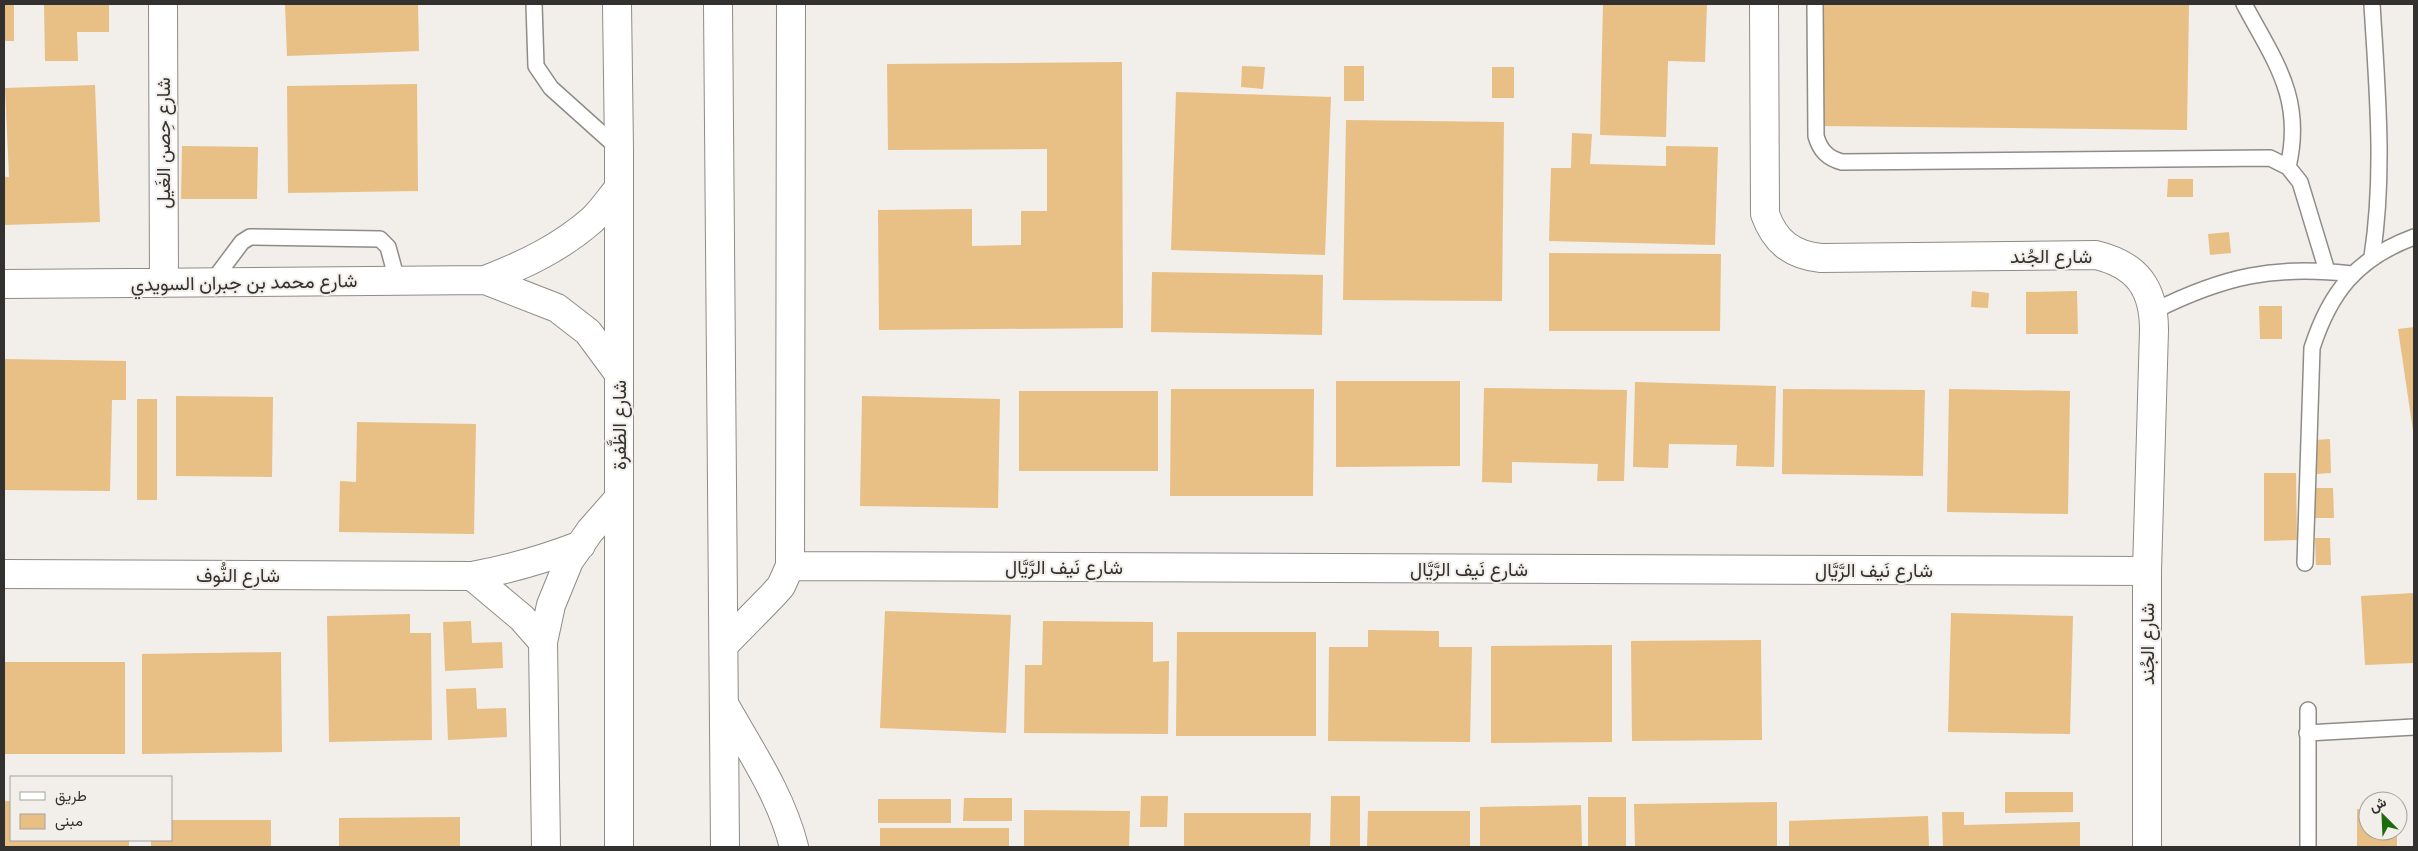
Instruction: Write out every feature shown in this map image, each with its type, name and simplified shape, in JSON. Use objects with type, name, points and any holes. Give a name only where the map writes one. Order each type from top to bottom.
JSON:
[{"type":"street","name":"شارع حِصن الغَيل","points":[[163,4],[164,283]]},
{"type":"street","name":"شارع الظَّفرة","points":[[617,4],[619,149],[619,847]]},
{"type":"street","points":[[718,4],[725,847]]},
{"type":"street","points":[[724,645],[777,591],[790,566],[791,4]]},
{"type":"street","name":"شارع الجُند","points":[[1764,4],[1765,214],[1770,228],[1778,240],[1791,250],[1805,256],[1821,258],[2096,255],[2112,259],[2126,266],[2139,277],[2149,293],[2154,311],[2147,571],[2147,847]]},
{"type":"street","name":"شارع محمد بن جبران السويدي","points":[[4,284],[485,280],[529,263],[560,244],[593,219],[619,188]]},
{"type":"street","name":"شارع محمد بن جبران السويدي","points":[[485,280],[557,308],[588,332],[619,374]]},
{"type":"street","points":[[546,847],[543,642],[551,605],[569,561],[619,498]]},
{"type":"street","name":"شارع النُّوف","points":[[4,574],[472,576],[537,562],[581,544]]},
{"type":"street","name":"شارع نَيف الرَّيَّال","points":[[790,566],[2147,571]]},
{"type":"street","points":[[472,576],[522,618],[543,642]]},
{"type":"street","points":[[724,704],[779,800],[788,823],[794,847]]},
{"type":"lane","points":[[534,4],[536,66],[542,77],[551,88],[619,149]]},
{"type":"lane","points":[[1814,4],[1816,136],[1819,146],[1833,160],[1842,162],[2260,156],[2270,158],[2288,166],[2300,182],[2327,271]]},
{"type":"lane","points":[[2244,4],[2280,72],[2291,100],[2294,130],[2288,166]]},
{"type":"lane","points":[[2372,4],[2381,161],[2380,198],[2372,257]]},
{"type":"lane","points":[[212,282],[242,242],[250,237],[380,239],[388,247],[397,280]]},
{"type":"lane","points":[[2306,563],[2312,348],[2321,321],[2334,296],[2352,274],[2372,257],[2414,237]]},
{"type":"lane","points":[[2154,311],[2187,295],[2229,280],[2255,274],[2291,270],[2352,274]]},
{"type":"lane","points":[[2308,710],[2308,847]]},
{"type":"lane","points":[[2307,734],[2414,727]]},
{"type":"building","points":[[4,4],[14,4],[14,41],[4,41]]},
{"type":"building","points":[[44,4],[109,4],[109,32],[77,32],[78,61],[45,61]]},
{"type":"building","points":[[285,4],[418,4],[419,51],[287,56]]},
{"type":"building","points":[[1603,4],[1707,4],[1705,62],[1668,61],[1666,137],[1600,135]]},
{"type":"building","points":[[1823,4],[2189,4],[2187,130],[1821,126]]},
{"type":"building","points":[[1122,62],[1123,328],[879,330],[878,210],[972,209],[972,246],[1021,245],[1021,211],[1047,211],[1047,149],[888,150],[887,64]]},
{"type":"building","points":[[1242,66],[1265,67],[1263,89],[1241,87]]},
{"type":"building","points":[[1344,66],[1364,66],[1364,101],[1344,101]]},
{"type":"building","points":[[1492,67],[1514,67],[1514,98],[1492,98]]},
{"type":"building","points":[[417,84],[418,191],[288,193],[287,86]]},
{"type":"building","points":[[95,85],[100,222],[4,225],[4,177],[9,177],[5,88]]},
{"type":"building","points":[[1176,92],[1331,97],[1325,255],[1171,250]]},
{"type":"building","points":[[1346,120],[1504,122],[1502,301],[1343,300]]},
{"type":"building","points":[[1572,133],[1592,134],[1590,164],[1666,166],[1666,146],[1718,147],[1715,245],[1549,241],[1551,168],[1571,168]]},
{"type":"building","points":[[182,146],[258,147],[257,199],[181,199]]},
{"type":"building","points":[[2168,179],[2193,179],[2193,197],[2167,197]]},
{"type":"building","points":[[2229,232],[2231,253],[2210,255],[2208,234]]},
{"type":"building","points":[[1549,253],[1721,254],[1720,331],[1549,331]]},
{"type":"building","points":[[1152,272],[1323,275],[1322,335],[1151,332]]},
{"type":"building","points":[[1972,291],[1989,293],[1988,308],[1971,307]]},
{"type":"building","points":[[2077,291],[2078,334],[2026,334],[2026,292]]},
{"type":"building","points":[[2259,306],[2282,306],[2282,339],[2260,339]]},
{"type":"building","points":[[2414,327],[2414,431],[2413,431],[2398,329]]},
{"type":"building","points":[[4,359],[126,361],[126,400],[112,400],[110,491],[4,490]]},
{"type":"building","points":[[1336,381],[1460,381],[1460,466],[1336,467]]},
{"type":"building","points":[[1635,382],[1776,386],[1774,467],[1736,466],[1737,445],[1669,444],[1668,468],[1633,467]]},
{"type":"building","points":[[1484,388],[1627,390],[1624,481],[1597,481],[1598,464],[1512,462],[1512,483],[1482,482]]},
{"type":"building","points":[[1171,389],[1314,389],[1313,496],[1170,496]]},
{"type":"building","points":[[1783,389],[1925,390],[1923,476],[1782,474]]},
{"type":"building","points":[[1949,389],[2070,391],[2068,514],[1947,512]]},
{"type":"building","points":[[1019,391],[1158,391],[1158,471],[1019,471]]},
{"type":"building","points":[[176,396],[273,397],[272,477],[176,476]]},
{"type":"building","points":[[862,396],[1000,399],[998,508],[860,506]]},
{"type":"building","points":[[137,399],[157,399],[157,500],[137,500]]},
{"type":"building","points":[[357,422],[476,424],[474,534],[339,532],[340,481],[356,482]]},
{"type":"building","points":[[2330,439],[2331,473],[2316,474],[2315,440]]},
{"type":"building","points":[[2264,473],[2296,473],[2297,540],[2264,541]]},
{"type":"building","points":[[2315,488],[2333,488],[2334,518],[2315,518]]},
{"type":"building","points":[[2315,538],[2330,538],[2331,565],[2316,565]]},
{"type":"building","points":[[2414,593],[2414,663],[2365,665],[2361,596]]},
{"type":"building","points":[[885,611],[1011,615],[1006,733],[880,728]]},
{"type":"building","points":[[1951,613],[2073,616],[2070,734],[1948,732]]},
{"type":"building","points":[[410,614],[410,633],[431,633],[432,740],[329,742],[327,616]]},
{"type":"building","points":[[471,621],[472,643],[502,642],[503,668],[445,671],[443,622]]},
{"type":"building","points":[[1043,621],[1153,622],[1153,662],[1169,661],[1168,734],[1024,733],[1025,665],[1042,665]]},
{"type":"building","points":[[1368,630],[1439,631],[1439,647],[1472,647],[1470,742],[1328,741],[1329,647],[1368,647]]},
{"type":"building","points":[[1177,632],[1316,632],[1316,736],[1176,736]]},
{"type":"building","points":[[1761,640],[1762,740],[1632,741],[1631,641]]},
{"type":"building","points":[[1612,645],[1612,742],[1491,743],[1491,646]]},
{"type":"building","points":[[281,652],[282,752],[142,754],[142,654]]},
{"type":"building","points":[[4,662],[125,662],[125,754],[4,754]]},
{"type":"building","points":[[476,688],[477,709],[506,708],[507,737],[448,740],[446,689]]},
{"type":"building","points":[[2005,792],[2073,792],[2073,812],[2005,813]]},
{"type":"building","points":[[1141,796],[1168,796],[1167,827],[1140,827]]},
{"type":"building","points":[[1331,796],[1360,796],[1360,847],[1330,847]]},
{"type":"building","points":[[1588,797],[1626,797],[1626,847],[1588,847]]},
{"type":"building","points":[[964,798],[1012,798],[1012,821],[963,821]]},
{"type":"building","points":[[878,799],[951,799],[951,823],[878,823]]},
{"type":"building","points":[[4,801],[10,801],[10,841],[129,841],[129,847],[4,847]]},
{"type":"building","points":[[1777,802],[1777,847],[1635,847],[1634,804]]},
{"type":"building","points":[[1581,805],[1582,847],[1480,847],[1480,807]]},
{"type":"building","points":[[2357,809],[2358,841],[2397,841],[2397,847],[2357,847]]},
{"type":"building","points":[[1024,810],[1130,811],[1129,847],[1024,847]]},
{"type":"building","points":[[1368,811],[1470,811],[1470,847],[1367,847]]},
{"type":"building","points":[[1942,812],[1964,812],[1964,825],[2080,822],[2080,847],[1943,847]]},
{"type":"building","points":[[1184,813],[1311,813],[1310,847],[1184,847]]},
{"type":"building","points":[[1928,816],[1929,847],[1789,847],[1789,821]]},
{"type":"building","points":[[460,817],[460,847],[339,847],[339,818]]},
{"type":"building","points":[[172,820],[271,820],[271,847],[151,847],[151,841],[172,841]]},
{"type":"building","points":[[880,828],[1009,828],[1009,847],[880,847]]}]
